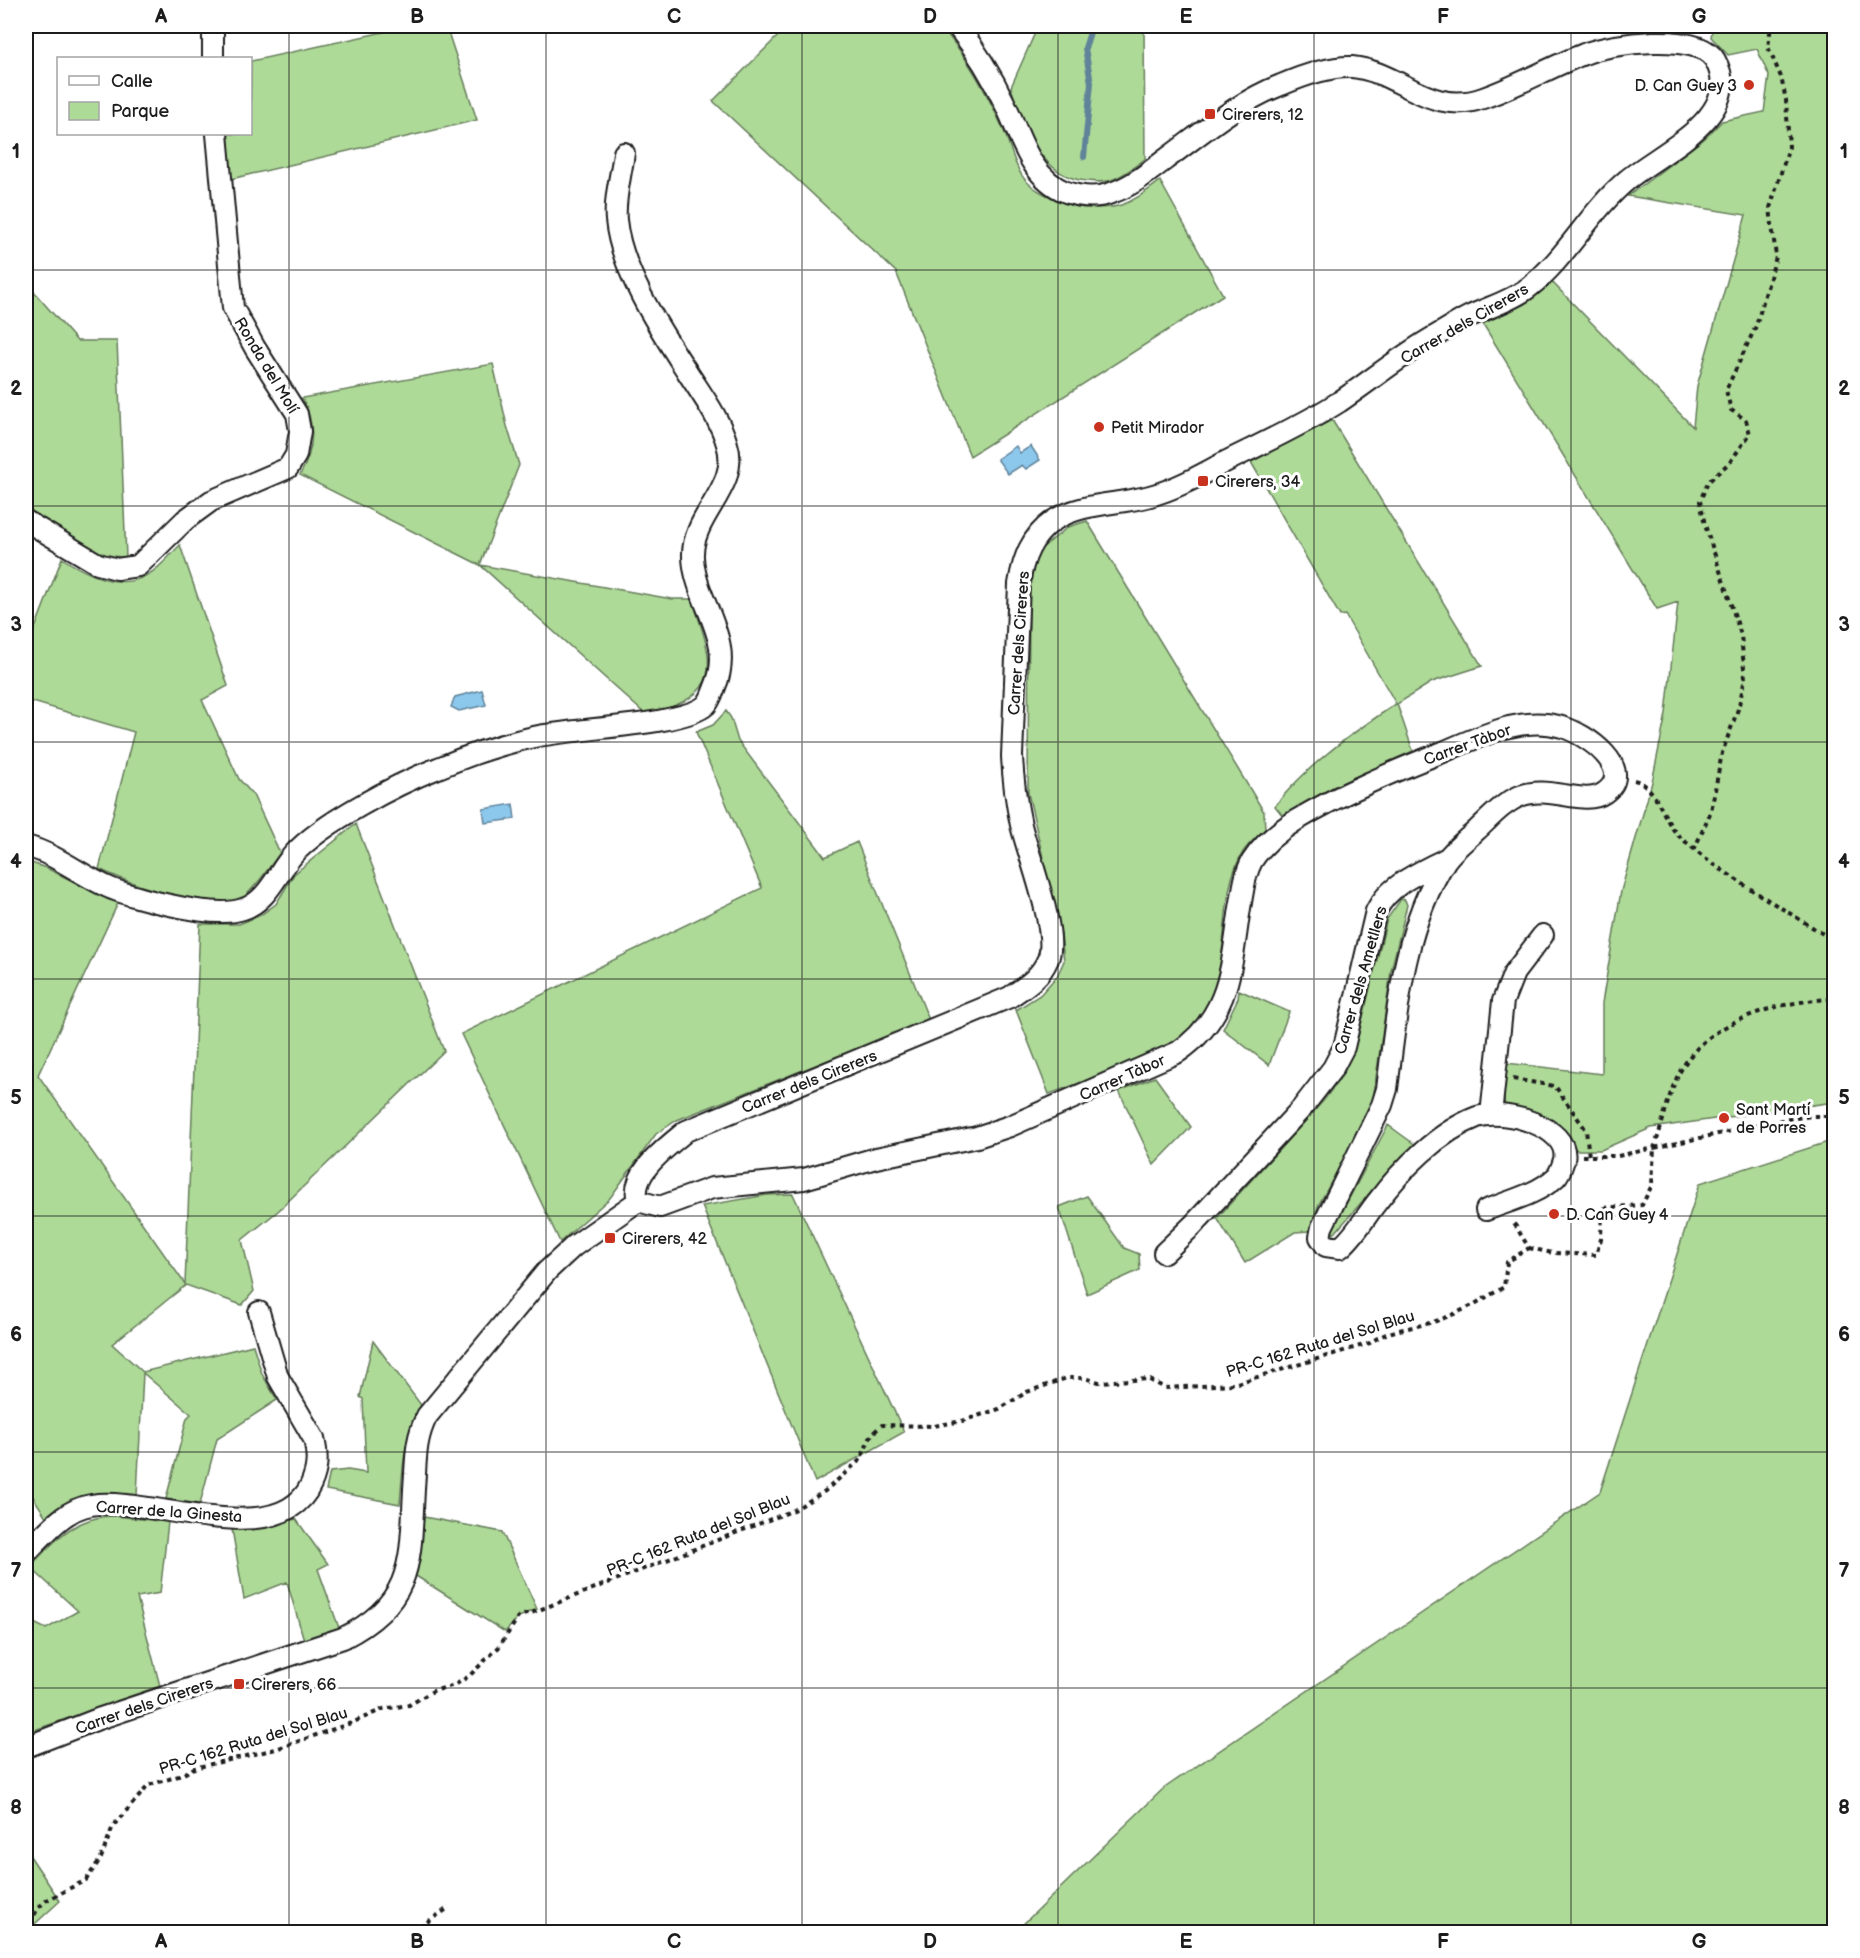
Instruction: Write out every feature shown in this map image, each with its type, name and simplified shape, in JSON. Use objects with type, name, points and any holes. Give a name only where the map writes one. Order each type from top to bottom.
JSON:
[{"type":"street","points":[[213,26],[213,57]]},
{"type":"street","name":"Carrer dels Cirerers","points":[[26,1747],[98,1719],[343,1638],[374,1621],[393,1603],[403,1582],[409,1549],[417,1440],[427,1416],[547,1271],[574,1246],[638,1201],[636,1188],[657,1156],[686,1131],[1010,997],[1035,980],[1049,957],[1051,933],[1021,824],[1014,785],[1012,756],[1019,584],[1022,566],[1029,547],[1038,534],[1054,520],[1077,509],[1154,495],[1201,475],[1320,413],[1413,349],[1466,318],[1522,293],[1544,275],[1604,201],[1649,163],[1709,119],[1721,94],[1719,71],[1714,58],[1706,50],[1679,43],[1608,48],[1586,53],[1495,94],[1465,103],[1440,101],[1355,67],[1335,68],[1275,87],[1215,123],[1128,185],[1100,197],[1084,197],[1056,186],[1031,163],[1005,102],[978,54],[957,26]]},
{"type":"street","name":"Ronda del Molí","points":[[26,521],[98,564],[110,568],[131,568],[145,561],[185,520],[202,507],[288,468],[296,455],[300,431],[297,414],[255,348],[233,308],[217,135]]},
{"type":"street","points":[[26,846],[122,892],[188,909],[243,910],[262,896],[293,855],[314,838],[343,818],[434,769],[536,736],[678,719],[707,704],[720,674],[720,642],[697,580],[693,556],[696,533],[724,485],[730,453],[720,426],[668,342],[628,262],[616,221],[624,153]]},
{"type":"street","name":"Carrer Tàbor","points":[[638,1201],[660,1206],[712,1188],[804,1179],[876,1158],[977,1137],[1018,1123],[1178,1052],[1201,1034],[1223,999],[1235,953],[1246,874],[1263,848],[1302,817],[1401,768],[1490,733],[1535,723],[1563,727],[1594,744],[1609,758],[1616,776]]},
{"type":"street","points":[[1486,1210],[1527,1194],[1556,1177],[1564,1155],[1560,1141],[1543,1127],[1518,1119],[1491,1115],[1479,1117],[1460,1126],[1424,1153],[1384,1193],[1340,1248],[1333,1249],[1323,1243],[1320,1237],[1322,1227],[1382,1105],[1387,1089],[1398,999],[1410,945],[1420,914],[1448,858],[1517,797],[1542,792],[1591,799],[1608,790],[1616,776]]},
{"type":"street","name":"Carrer dels Ametllers","points":[[1164,1253],[1286,1125],[1333,1068],[1344,1047],[1376,911],[1382,900],[1390,891],[1448,858]]},
{"type":"street","points":[[1491,1115],[1500,1015],[1508,987],[1514,973],[1543,935]]},
{"type":"street","name":"Carrer de la Ginesta","points":[[26,1553],[69,1512],[89,1505],[102,1503],[240,1518],[281,1512],[302,1500],[315,1474],[317,1450],[314,1439],[278,1377],[259,1312]]},
{"type":"path","points":[[1694,850],[1711,811],[1722,753],[1745,679],[1741,635],[1705,525],[1700,501],[1708,482],[1731,462],[1750,434],[1746,420],[1731,410],[1726,390],[1756,326],[1776,257],[1770,208],[1789,147],[1786,100],[1781,77],[1768,47],[1771,26]]},
{"type":"path","points":[[1616,776],[1639,781],[1653,793],[1668,825],[1694,850],[1834,941]]},
{"type":"path","points":[[1486,1210],[1487,1219],[1494,1222],[1514,1222],[1529,1248],[1553,1253],[1596,1255],[1601,1239],[1602,1208],[1642,1205],[1652,1185],[1654,1148],[1671,1092],[1685,1063],[1698,1047],[1724,1028],[1743,1020],[1806,1001],[1834,999]]},
{"type":"path","points":[[1495,1076],[1555,1086],[1586,1130],[1589,1157]]},
{"type":"path","points":[[1564,1155],[1618,1156],[1782,1120],[1834,1116]]},
{"type":"path","name":"PR-C 162 Ruta del Sol Blau","points":[[26,1931],[38,1908],[47,1900],[87,1880],[101,1858],[113,1826],[149,1785],[182,1776],[194,1767],[276,1749],[354,1722],[383,1709],[409,1705],[434,1691],[455,1685],[469,1676],[499,1647],[516,1620],[524,1614],[794,1510],[825,1491],[860,1461],[872,1434],[882,1425],[934,1426],[962,1421],[999,1410],[1027,1392],[1067,1378],[1084,1378],[1099,1382],[1148,1379],[1165,1388],[1234,1384],[1370,1343],[1383,1333],[1436,1321],[1478,1303],[1504,1287],[1507,1262],[1529,1248]]},
{"type":"path","points":[[412,1932],[447,1909]]},
{"type":"green space","points":[[411,26],[446,26],[477,120],[231,179],[228,135],[252,135],[252,61]]},
{"type":"green space","points":[[788,26],[940,26],[959,50],[984,89],[1004,131],[1018,169],[1028,183],[1052,198],[1096,208],[1126,203],[1160,181],[1223,295],[970,456],[896,272],[713,101]]},
{"type":"green space","points":[[1038,26],[1144,26],[1145,159],[1122,175],[1101,182],[1071,178],[1046,160],[1028,133],[1011,87]]},
{"type":"green space","points":[[1713,26],[1834,26],[1834,1102],[1651,1128],[1601,1150],[1576,1150],[1555,1125],[1527,1111],[1505,1107],[1503,1091],[1506,1063],[1602,1074],[1602,1003],[1621,891],[1652,782],[1666,714],[1678,602],[1657,609],[1483,324],[1531,300],[1552,282],[1693,427],[1697,386],[1746,215],[1628,196],[1704,139],[1722,121],[1764,112],[1769,76],[1757,49],[1728,55],[1711,37]]},
{"type":"green space","points":[[26,283],[77,341],[117,341],[126,557],[98,552],[73,539],[26,508]]},
{"type":"green space","points":[[493,364],[507,426],[519,465],[480,565],[300,475],[309,456],[312,437],[310,417],[302,398]]},
{"type":"green space","points":[[1332,420],[1482,666],[1432,682],[1397,704],[1413,751],[1333,787],[1283,816],[1275,806],[1302,776],[1347,738],[1396,704],[1345,615],[1340,616],[1251,462]]},
{"type":"green space","points":[[1087,521],[1264,812],[1265,829],[1243,852],[1234,872],[1215,988],[1205,1010],[1190,1029],[1178,1039],[1144,1057],[1049,1094],[1016,1010],[1040,995],[1057,976],[1064,961],[1061,935],[1028,793],[1029,592],[1035,561],[1042,548],[1068,527]]},
{"type":"green space","points":[[180,545],[228,686],[202,700],[239,779],[253,795],[280,853],[250,892],[233,902],[195,901],[173,896],[99,869],[134,732],[26,700],[26,652],[62,558],[104,579],[127,581],[149,574]]},
{"type":"green space","points":[[480,565],[672,599],[692,599],[706,642],[708,660],[707,675],[701,688],[689,698],[671,707],[645,714]]},
{"type":"green space","points":[[726,711],[731,718],[738,741],[825,857],[857,842],[929,1020],[677,1120],[656,1134],[610,1198],[560,1242],[461,1034],[762,888],[696,732],[713,725]]},
{"type":"green space","points":[[356,824],[444,1051],[278,1211],[242,1240],[254,1291],[242,1305],[186,1285],[112,1344],[143,1372],[253,1345],[262,1374],[277,1400],[217,1439],[200,1504],[166,1499],[187,1418],[191,1414],[143,1373],[137,1495],[89,1496],[68,1503],[46,1517],[26,1486],[26,861],[46,868],[118,903],[38,1075],[185,1284],[200,924],[239,924],[259,916],[276,904],[294,874]]},
{"type":"green space","points":[[1401,899],[1405,900],[1407,905],[1391,971],[1373,1099],[1363,1125],[1319,1204],[1309,1231],[1295,1232],[1245,1263],[1217,1218],[1324,1100],[1344,1073],[1358,1037],[1387,919]]},
{"type":"green space","points":[[1239,990],[1289,1012],[1269,1065],[1223,1029],[1238,998]]},
{"type":"green space","points":[[1155,1077],[1191,1127],[1154,1165],[1119,1091]]},
{"type":"green space","points":[[1388,1125],[1417,1146],[1386,1174],[1334,1234],[1332,1231]]},
{"type":"green space","points":[[1834,1140],[1834,1932],[1015,1932],[1163,1789],[1600,1492],[1700,1183]]},
{"type":"green space","points":[[793,1194],[904,1432],[815,1482],[702,1206],[767,1195]]},
{"type":"green space","points":[[1087,1196],[1124,1248],[1139,1254],[1140,1270],[1087,1294],[1059,1207]]},
{"type":"green space","points":[[373,1341],[421,1405],[407,1441],[400,1504],[326,1490],[330,1472],[348,1470],[366,1473],[363,1399],[360,1397]]},
{"type":"green space","points":[[115,1516],[168,1522],[160,1593],[137,1597],[160,1686],[26,1733],[26,1619],[46,1629],[78,1611],[30,1567],[57,1539],[77,1525],[88,1520]]},
{"type":"green space","points":[[424,1517],[502,1532],[537,1609],[519,1617],[505,1632],[416,1576]]},
{"type":"green space","points":[[296,1519],[328,1564],[318,1569],[339,1628],[304,1640],[287,1582],[244,1599],[232,1529],[248,1529]]},
{"type":"green space","points":[[26,1850],[60,1901],[26,1932]]},
{"type":"water","points":[[1016,446],[1020,453],[1031,446],[1040,460],[1026,469],[1022,465],[1008,474],[997,459]]},
{"type":"water","points":[[482,690],[486,705],[459,711],[451,707],[455,697]]},
{"type":"water","points":[[513,804],[515,819],[485,823],[483,809]]},
{"type":"waterway","points":[[1084,157],[1091,83],[1085,48],[1092,26]]},
{"type":"place","name":"D. Can Guey 3","points":[[1749,85]]},
{"type":"place","name":"Cirerers, 12","points":[[1210,114]]},
{"type":"place","name":"Petit Mirador","points":[[1099,427]]},
{"type":"place","name":"Cirerers, 34","points":[[1203,481]]},
{"type":"place","name":"Sant Martí de Porres","points":[[1724,1118]]},
{"type":"place","name":"D. Can Guey 4","points":[[1554,1214]]},
{"type":"place","name":"Cirerers, 42","points":[[610,1238]]},
{"type":"place","name":"Cirerers, 66","points":[[239,1684]]}]
